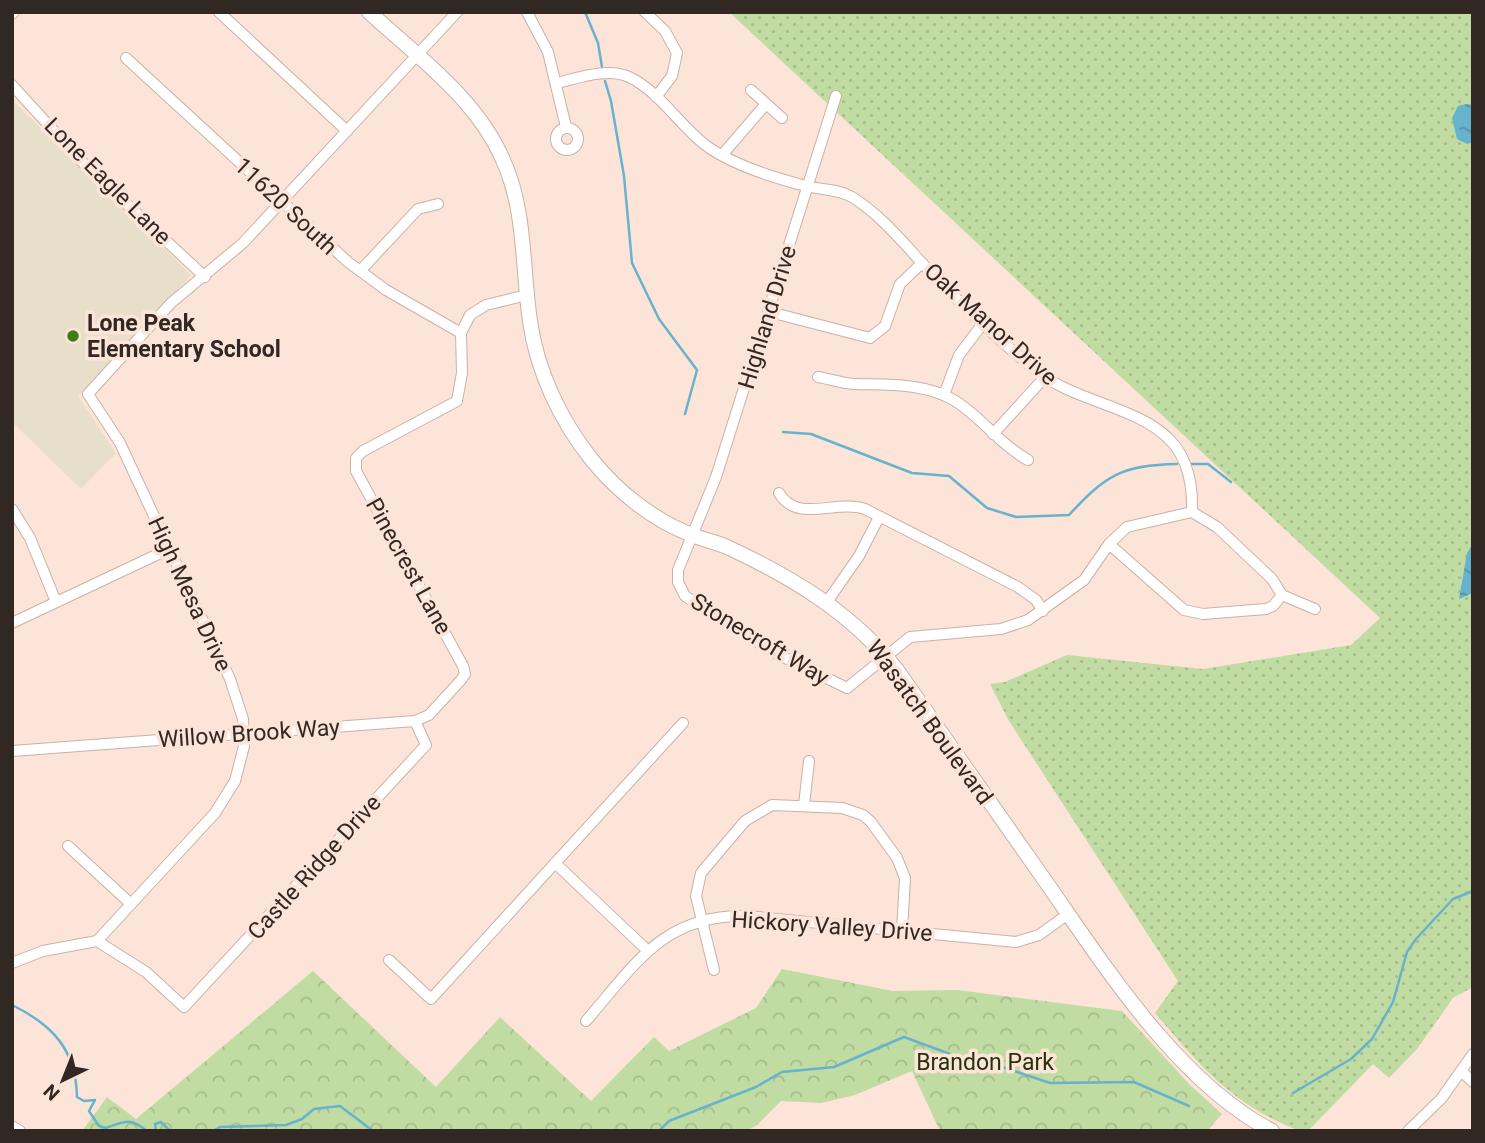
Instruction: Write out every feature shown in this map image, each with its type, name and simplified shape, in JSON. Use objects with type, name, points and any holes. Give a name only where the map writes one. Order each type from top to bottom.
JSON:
[{"type":"main road","name":"Wasatch Boulevard","points":[[369,12],[470,107],[503,158],[517,200],[533,340],[556,404],[581,446],[629,497],[661,520],[747,557],[827,602],[857,626],[886,656],[1128,996],[1196,1076],[1237,1110],[1272,1131]]},
{"type":"street","points":[[219,12],[347,131]]},
{"type":"street","name":"High Mesa Drive","points":[[97,941],[227,797],[241,766],[245,733],[239,701],[120,443],[88,394],[162,313],[243,243],[457,12]]},
{"type":"street","points":[[527,12],[544,41],[557,83],[566,127]]},
{"type":"street","points":[[645,12],[665,31],[677,53],[672,76],[656,97]]},
{"type":"street","name":"11620 South","points":[[126,58],[359,271],[436,321],[461,333]]},
{"type":"street","name":"Oak Manor Drive","points":[[557,83],[617,73],[637,82],[708,147],[722,155],[807,186],[849,195],[888,227],[984,323],[1045,377],[1067,390],[1140,421],[1167,437],[1177,448],[1186,470],[1193,492],[1192,512]]},
{"type":"street","name":"Lone Eagle Lane","points":[[12,85],[94,173],[205,277]]},
{"type":"street","points":[[751,90],[782,118]]},
{"type":"street","name":"Highland Drive","points":[[693,536],[716,477],[770,312],[836,96]]},
{"type":"street","points":[[722,155],[766,104]]},
{"type":"street","points":[[359,271],[418,209],[438,204]]},
{"type":"street","points":[[770,312],[870,338],[885,326],[900,284],[922,263]]},
{"type":"street","points":[[461,333],[477,309],[527,295]]},
{"type":"street","points":[[944,395],[959,355],[984,323]]},
{"type":"street","name":"Pinecrest Lane","points":[[415,722],[429,715],[464,674],[453,646],[356,471],[356,458],[363,451],[457,401],[463,373],[461,333]]},
{"type":"street","points":[[818,377],[853,384],[894,384],[944,395],[961,405],[993,434],[1028,460]]},
{"type":"street","points":[[993,434],[1045,377]]},
{"type":"street","points":[[779,493],[789,506],[798,510],[844,505],[879,517],[1027,592],[1043,611]]},
{"type":"street","points":[[12,509],[30,538],[56,602]]},
{"type":"street","points":[[886,656],[915,636],[1001,629],[1043,611],[1084,580],[1109,544],[1133,525],[1192,512],[1217,527],[1277,584],[1282,595],[1315,609]]},
{"type":"street","points":[[827,602],[859,556],[879,517]]},
{"type":"street","name":"Stonecroft Way","points":[[693,536],[677,577],[682,592],[693,603],[773,652],[819,672],[840,687],[853,685],[886,656]]},
{"type":"street","points":[[1109,544],[1176,605],[1192,613],[1266,609],[1273,606],[1282,595]]},
{"type":"street","points":[[12,622],[169,549]]},
{"type":"street","name":"Willow Brook Way","points":[[12,751],[415,722]]},
{"type":"street","name":"Castle Ridge Drive","points":[[97,941],[146,972],[184,1007],[426,745],[415,722]]},
{"type":"street","points":[[389,960],[431,999],[683,723]]},
{"type":"street","points":[[804,805],[809,761]]},
{"type":"street","points":[[714,970],[701,922],[697,884],[708,862],[745,821],[762,808],[783,803],[853,811],[863,815],[879,830],[897,858],[905,878],[902,931]]},
{"type":"street","points":[[68,846],[131,904]]},
{"type":"street","points":[[555,863],[648,951]]},
{"type":"street","name":"Hickory Valley Drive","points":[[586,1021],[648,951],[673,931],[701,922],[747,916],[1016,942],[1039,935],[1068,914]]},
{"type":"street","points":[[12,963],[43,951],[97,941]]},
{"type":"street","points":[[1408,1131],[1441,1099],[1473,1054]]},
{"type":"street","points":[[1461,1071],[1473,1082]]},
{"type":"street","points":[[12,1126],[20,1131]]},
{"type":"shaded area","name":"Lone Peak Elementary School","points":[[12,100],[191,275],[78,396],[116,453],[81,489],[12,422]]},
{"type":"green space","points":[[729,12],[1473,12],[1473,987],[1453,998],[1417,1049],[1389,1078],[1373,1064],[1308,1131],[1285,1125],[1240,1099],[1210,1074],[1155,1013],[1178,981],[1009,721],[990,684],[1005,682],[1067,655],[1203,669],[1351,645],[1380,618]]},
{"type":"green space","name":"Brandon Park","points":[[782,969],[893,991],[957,990],[1122,1011],[1190,1085],[1222,1114],[1207,1131],[940,1131],[912,1071],[855,1095],[821,1103],[781,1101],[757,1125],[747,1131],[82,1131],[107,1097],[136,1119],[313,971],[436,1087],[500,1017],[591,1101],[654,1037],[669,1051],[756,1008]]},
{"type":"water","points":[[1473,105],[1473,142],[1467,144],[1457,139],[1452,118],[1458,106]]},
{"type":"water","points":[[1473,544],[1473,593],[1459,599],[1467,553]]},
{"type":"waterway","points":[[585,12],[598,43],[602,67]]},
{"type":"waterway","points":[[605,81],[624,176],[632,263],[659,319],[697,370],[685,414]]},
{"type":"waterway","points":[[783,432],[811,434],[912,473],[949,476],[987,508],[1016,517],[1069,515],[1094,490],[1116,475],[1142,467],[1177,464]]},
{"type":"waterway","points":[[1191,464],[1208,464],[1231,482]]},
{"type":"waterway","points":[[1293,1093],[1351,1059],[1372,1039],[1393,1002],[1407,952],[1453,899],[1473,891]]},
{"type":"waterway","points":[[12,1005],[39,1021],[60,1041],[72,1066],[77,1097],[84,1101],[95,1100],[89,1111],[99,1126],[106,1128],[132,1122],[147,1131]]},
{"type":"waterway","points":[[659,1131],[669,1121],[756,1087],[782,1072],[834,1067],[904,1037],[969,1061],[996,1065],[1050,1083],[1134,1082],[1189,1106]]},
{"type":"waterway","points":[[213,1131],[220,1127],[286,1125],[302,1119],[314,1109],[340,1106],[373,1131]]},
{"type":"waterway","points":[[156,1131],[155,1124],[161,1122],[170,1131]]},
{"type":"place","name":"Lone Peak Elementary School","points":[[73,336]]}]
